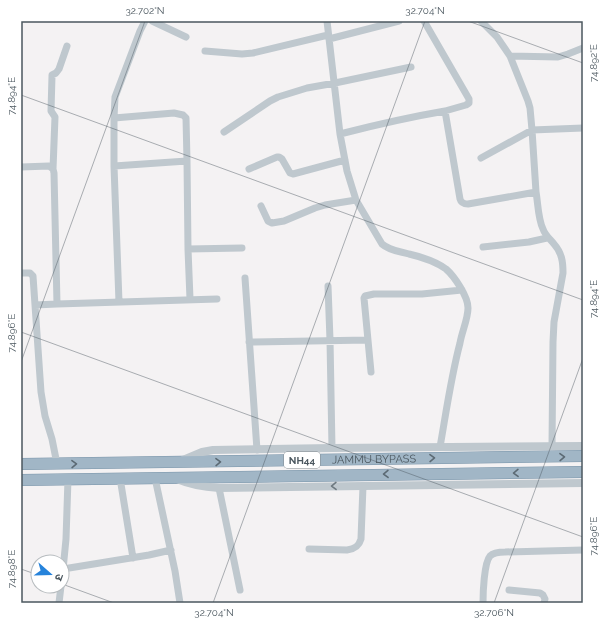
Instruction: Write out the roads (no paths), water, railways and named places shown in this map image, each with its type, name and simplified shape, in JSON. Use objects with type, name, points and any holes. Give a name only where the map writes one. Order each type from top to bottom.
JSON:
[{"type":"highway","name":"JAMMU BYPASS","points":[[21,464],[583,456]]},
{"type":"highway","name":"JAMMU BYPASS","points":[[21,480],[583,472]]},
{"type":"street","points":[[119,302],[114,166],[115,97],[145,21]]},
{"type":"street","points":[[152,21],[186,37]]},
{"type":"street","points":[[326,21],[340,134],[347,171],[356,200],[385,247],[391,250],[427,258],[440,265],[452,275],[466,299],[468,309],[440,447]]},
{"type":"street","points":[[205,51],[242,54],[253,53],[399,21]]},
{"type":"street","points":[[340,134],[398,120],[445,111],[469,103],[469,99],[424,21]]},
{"type":"street","points":[[481,21],[497,38],[510,56],[528,101],[532,130],[536,192],[541,224],[547,238],[558,249],[563,260],[563,273],[554,322],[552,446]]},
{"type":"street","points":[[57,304],[53,168],[55,117],[51,111],[52,75],[56,73],[67,46]]},
{"type":"street","points":[[510,56],[558,57],[583,48]]},
{"type":"street","points":[[224,132],[278,96],[307,88],[335,84],[411,67]]},
{"type":"street","points":[[445,111],[460,199],[462,203],[468,204],[536,192]]},
{"type":"street","points":[[114,118],[174,114],[179,114],[185,116],[186,118],[190,300]]},
{"type":"street","points":[[482,158],[532,130],[583,128]]},
{"type":"street","points":[[249,169],[277,157],[282,159],[290,172],[293,174],[345,160]]},
{"type":"street","points":[[114,166],[187,162]]},
{"type":"street","points":[[21,167],[49,166],[53,168]]},
{"type":"street","points":[[261,206],[268,221],[274,223],[284,221],[325,205],[356,200]]},
{"type":"street","points":[[483,247],[529,242],[547,238]]},
{"type":"street","points":[[188,249],[242,248]]},
{"type":"street","points":[[21,273],[30,273],[33,276],[42,404],[58,464]]},
{"type":"street","points":[[245,278],[257,450]]},
{"type":"street","points":[[328,286],[332,448]]},
{"type":"street","points":[[371,372],[365,296],[374,294],[422,294],[462,290]]},
{"type":"street","points":[[35,305],[217,299]]},
{"type":"street","points":[[250,342],[368,340]]},
{"type":"street","points":[[176,462],[202,452],[213,450],[583,446]]},
{"type":"street","points":[[120,478],[133,558]]},
{"type":"street","points":[[155,478],[171,550],[180,603]]},
{"type":"street","points":[[173,478],[189,484],[219,488],[583,483]]},
{"type":"street","points":[[64,554],[68,479]]},
{"type":"street","points":[[309,549],[347,550],[353,549],[360,544],[363,486]]},
{"type":"street","points":[[219,488],[240,590]]},
{"type":"street","points":[[70,568],[133,558],[171,550]]},
{"type":"street","points":[[483,603],[486,566],[491,555],[497,552],[583,550]]},
{"type":"street","points":[[509,590],[540,593],[544,595],[544,603]]}]
